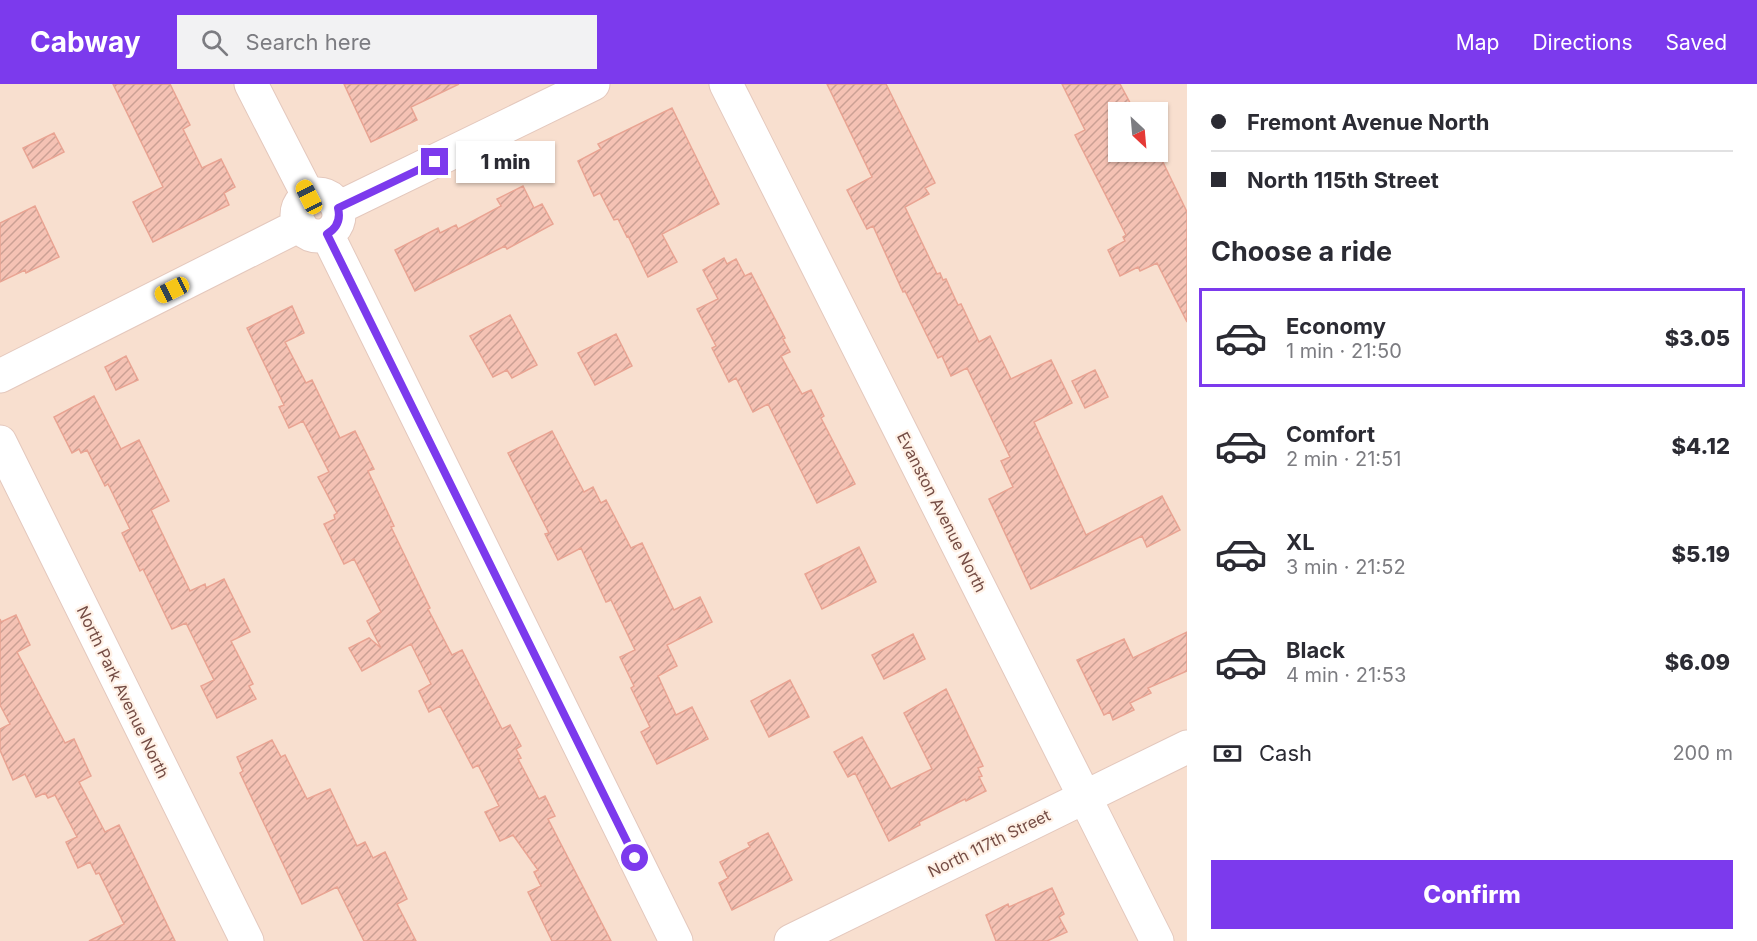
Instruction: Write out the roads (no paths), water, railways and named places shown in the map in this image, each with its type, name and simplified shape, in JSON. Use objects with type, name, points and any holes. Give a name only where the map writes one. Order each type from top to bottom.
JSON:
[{"type":"street","points":[[251,84],[319,216],[676,941]]},
{"type":"street","points":[[0,376],[319,216],[593,84]]},
{"type":"street","name":"Evanston Avenue North","points":[[726,84],[1157,941]]},
{"type":"street","name":"North Park Avenue North","points":[[0,442],[247,941]]},
{"type":"street","name":"North 117th Street","points":[[791,941],[1187,747]]}]
